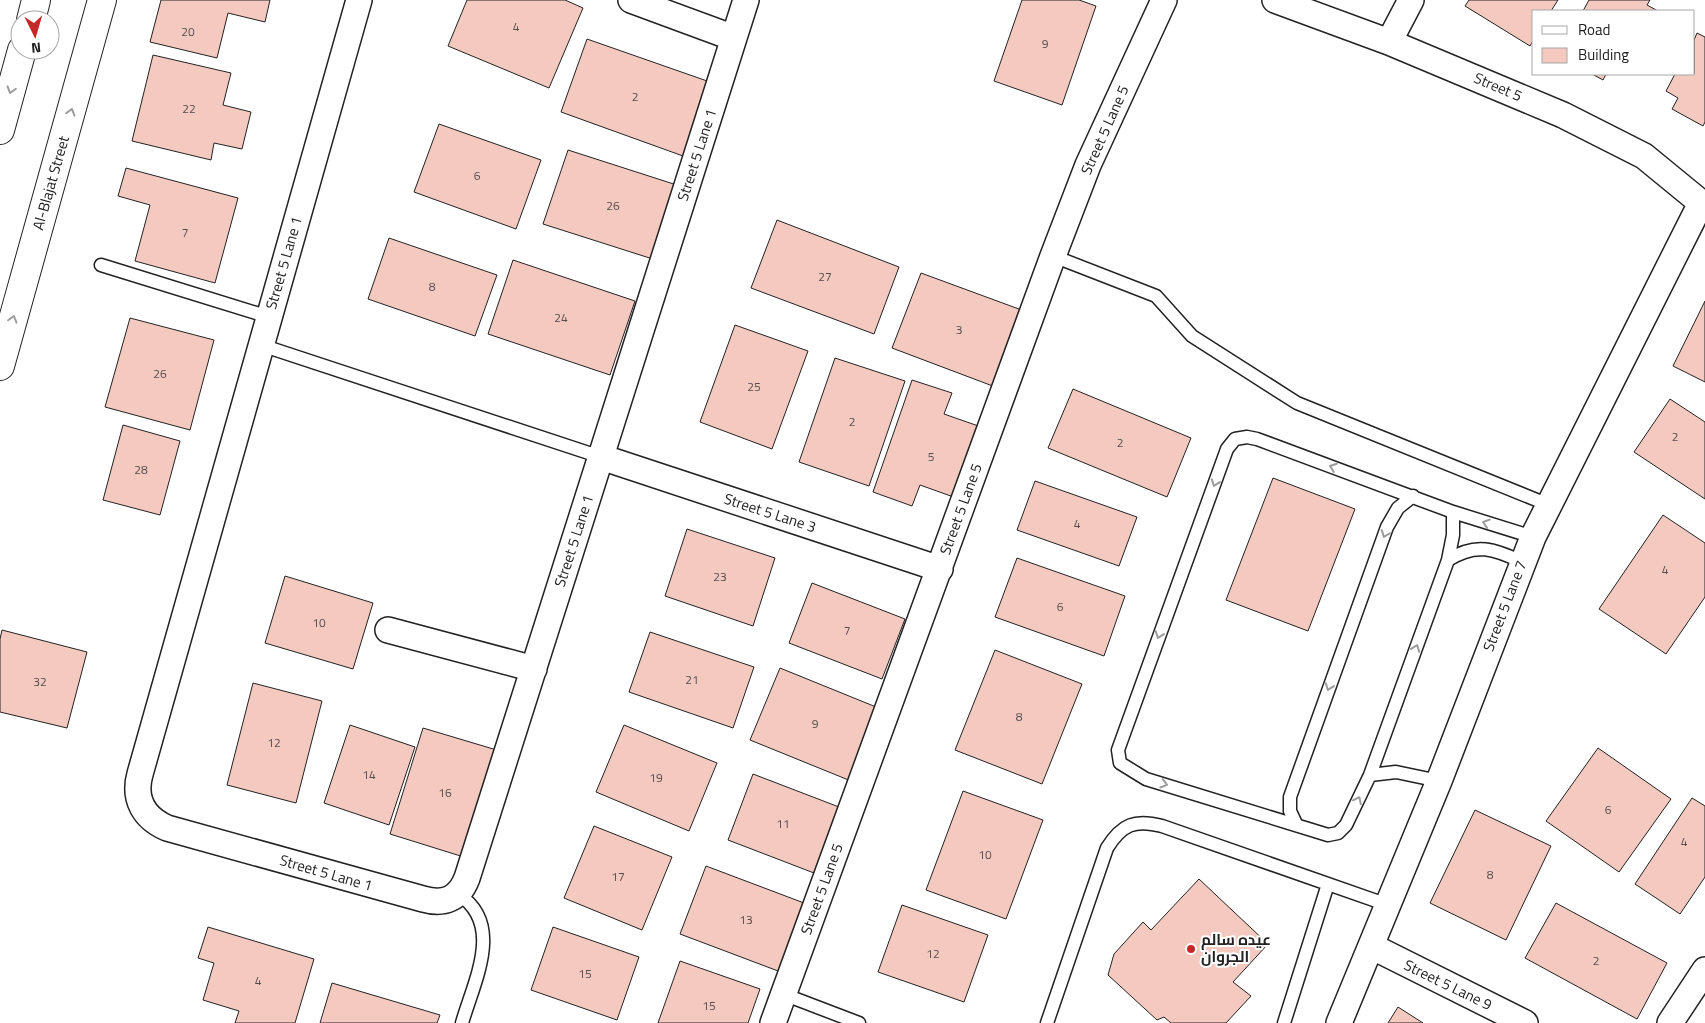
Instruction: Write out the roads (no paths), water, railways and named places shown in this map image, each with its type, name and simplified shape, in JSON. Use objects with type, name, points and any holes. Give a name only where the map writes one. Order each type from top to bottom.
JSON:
[{"type":"main road","name":"Al-Blajat Street","points":[[0,366],[102,0]]},
{"type":"main road","points":[[0,130],[19,60]]},
{"type":"street","name":"Street 5 Lane 1","points":[[359,0],[137,785],[141,807],[157,824],[167,828],[423,900],[441,902],[458,894],[467,878],[746,0]]},
{"type":"street","points":[[632,0],[734,38]]},
{"type":"street","name":"Street 5 Lane 5","points":[[773,1023],[1053,256],[1088,165],[1164,0]]},
{"type":"street","name":"Street 5","points":[[1275,0],[1389,42],[1563,115],[1644,156],[1703,205]]},
{"type":"street","points":[[1389,42],[1411,0]]},
{"type":"street","name":"Street 5 Lane 7","points":[[1339,1023],[1439,781],[1533,537],[1703,205]]},
{"type":"street","name":"Street 5 Lane 3","points":[[601,457],[940,569]]},
{"type":"street","points":[[388,630],[534,670]]},
{"type":"street","name":"Street 5 Lane 9","points":[[1371,946],[1525,1023]]},
{"type":"street","points":[[1670,1023],[1705,970]]},
{"type":"lane","points":[[1053,256],[1156,296],[1192,336],[1297,403],[1549,505]]},
{"type":"lane","points":[[101,265],[269,316]]},
{"type":"lane","points":[[261,345],[601,457]]},
{"type":"lane","points":[[1453,512],[1453,535],[1448,560],[1370,775],[1346,825],[1338,833],[1328,835],[1146,779],[1120,763],[1118,750],[1227,449],[1235,439],[1247,437],[1257,439],[1453,512],[1533,537]]},
{"type":"lane","points":[[1296,824],[1290,811],[1290,797],[1387,527],[1398,508],[1413,496]]},
{"type":"lane","points":[[1448,560],[1461,552],[1495,549],[1522,562]]},
{"type":"lane","points":[[1370,775],[1396,772],[1439,781]]},
{"type":"lane","points":[[1051,1022],[1107,848],[1116,834],[1130,825],[1146,822],[1162,826],[1388,905]]},
{"type":"lane","points":[[1284,1023],[1328,884]]},
{"type":"lane","points":[[458,894],[476,910],[485,931],[484,949],[462,1023]]},
{"type":"lane","points":[[783,994],[859,1023]]},
{"type":"place","name":"عيده سالم الجروان","points":[[1191,949]]}]
